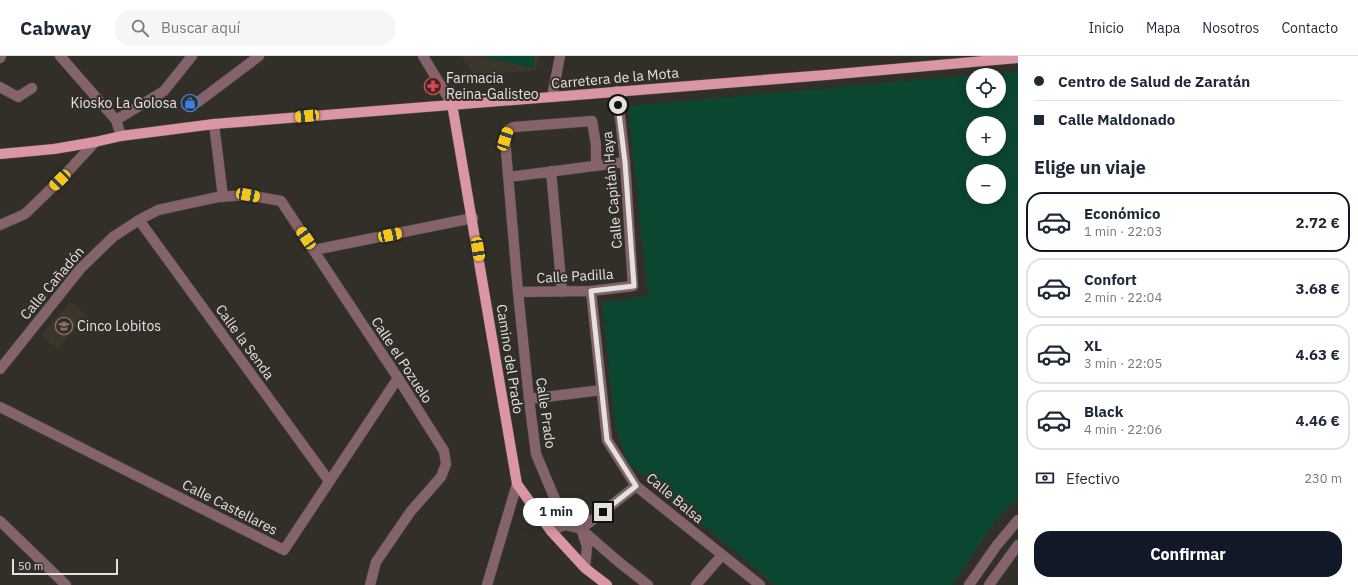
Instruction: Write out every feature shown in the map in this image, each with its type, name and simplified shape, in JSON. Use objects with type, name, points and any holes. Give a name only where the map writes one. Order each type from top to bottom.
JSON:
[{"type":"main road","name":"Carretera de la Mota","points":[[0,154],[54,149],[121,136],[214,124],[833,75],[1018,58]]},
{"type":"main road","name":"Camino del Prado","points":[[452,104],[517,484],[551,531],[585,568],[607,585]]},
{"type":"street","points":[[60,56],[116,120],[121,136]]},
{"type":"street","points":[[116,120],[164,91],[192,56]]},
{"type":"street","points":[[198,102],[258,56]]},
{"type":"street","points":[[423,56],[452,104]]},
{"type":"street","points":[[552,97],[560,56]]},
{"type":"street","points":[[0,86],[18,96],[32,88]]},
{"type":"street","name":"Calle Capitán Haya","points":[[617,91],[625,162],[634,286]]},
{"type":"street","name":"Calle Prado","points":[[596,166],[596,145],[592,121],[514,127],[508,130],[505,139],[529,399],[536,454],[560,511],[648,585]]},
{"type":"street","points":[[214,124],[223,196]]},
{"type":"street","points":[[0,225],[25,214],[60,180],[95,142]]},
{"type":"street","points":[[509,177],[625,162]]},
{"type":"street","points":[[551,171],[562,292]]},
{"type":"street","name":"Calle el Pozuelo","points":[[223,196],[248,195],[281,201],[398,378],[444,451],[446,464],[441,477],[411,511],[376,562],[370,585]]},
{"type":"street","name":"Calle Cañadón","points":[[0,369],[81,268],[113,237],[139,220],[158,210],[223,196]]},
{"type":"street","points":[[314,250],[472,218]]},
{"type":"street","name":"Calle la Senda","points":[[139,220],[329,481]]},
{"type":"street","name":"Calle Padilla","points":[[518,292],[591,291],[634,286]]},
{"type":"street","name":"Calle Balsa","points":[[591,291],[607,440],[636,486],[760,585]]},
{"type":"street","name":"Calle Castellares","points":[[0,407],[284,550],[398,378]]},
{"type":"street","points":[[529,399],[602,390]]},
{"type":"street","points":[[487,585],[517,484]]},
{"type":"street","points":[[581,529],[636,486]]},
{"type":"street","points":[[969,585],[997,545],[1018,520]]},
{"type":"street","points":[[0,521],[66,585]]},
{"type":"street","points":[[551,531],[565,525],[581,529]]},
{"type":"street","points":[[581,529],[587,546],[585,568]]},
{"type":"street","points":[[989,585],[1018,545]]},
{"type":"street","points":[[696,585],[722,555]]},
{"type":"shaded area","points":[[461,56],[539,56],[536,71],[473,74]]},
{"type":"shaded area","name":"Cinco Lobitos","points":[[70,302],[86,316],[58,349],[41,335]]},
{"type":"green space","points":[[479,56],[535,56],[533,68]]},
{"type":"green space","points":[[1018,71],[1018,498],[998,517],[952,585],[775,585],[627,462],[615,425],[602,303],[648,296],[628,106],[966,76],[966,108],[1006,108],[1006,72]]},
{"type":"place","name":"Farmacia Reina-Galisteo","points":[[433,86]]},
{"type":"place","name":"Kiosko La Golosa","points":[[190,103]]},
{"type":"place","name":"Cinco Lobitos","points":[[64,326]]},
{"type":"route","points":[[603,512],[636,486],[607,440],[591,291],[634,286],[625,162],[618,105]]}]
